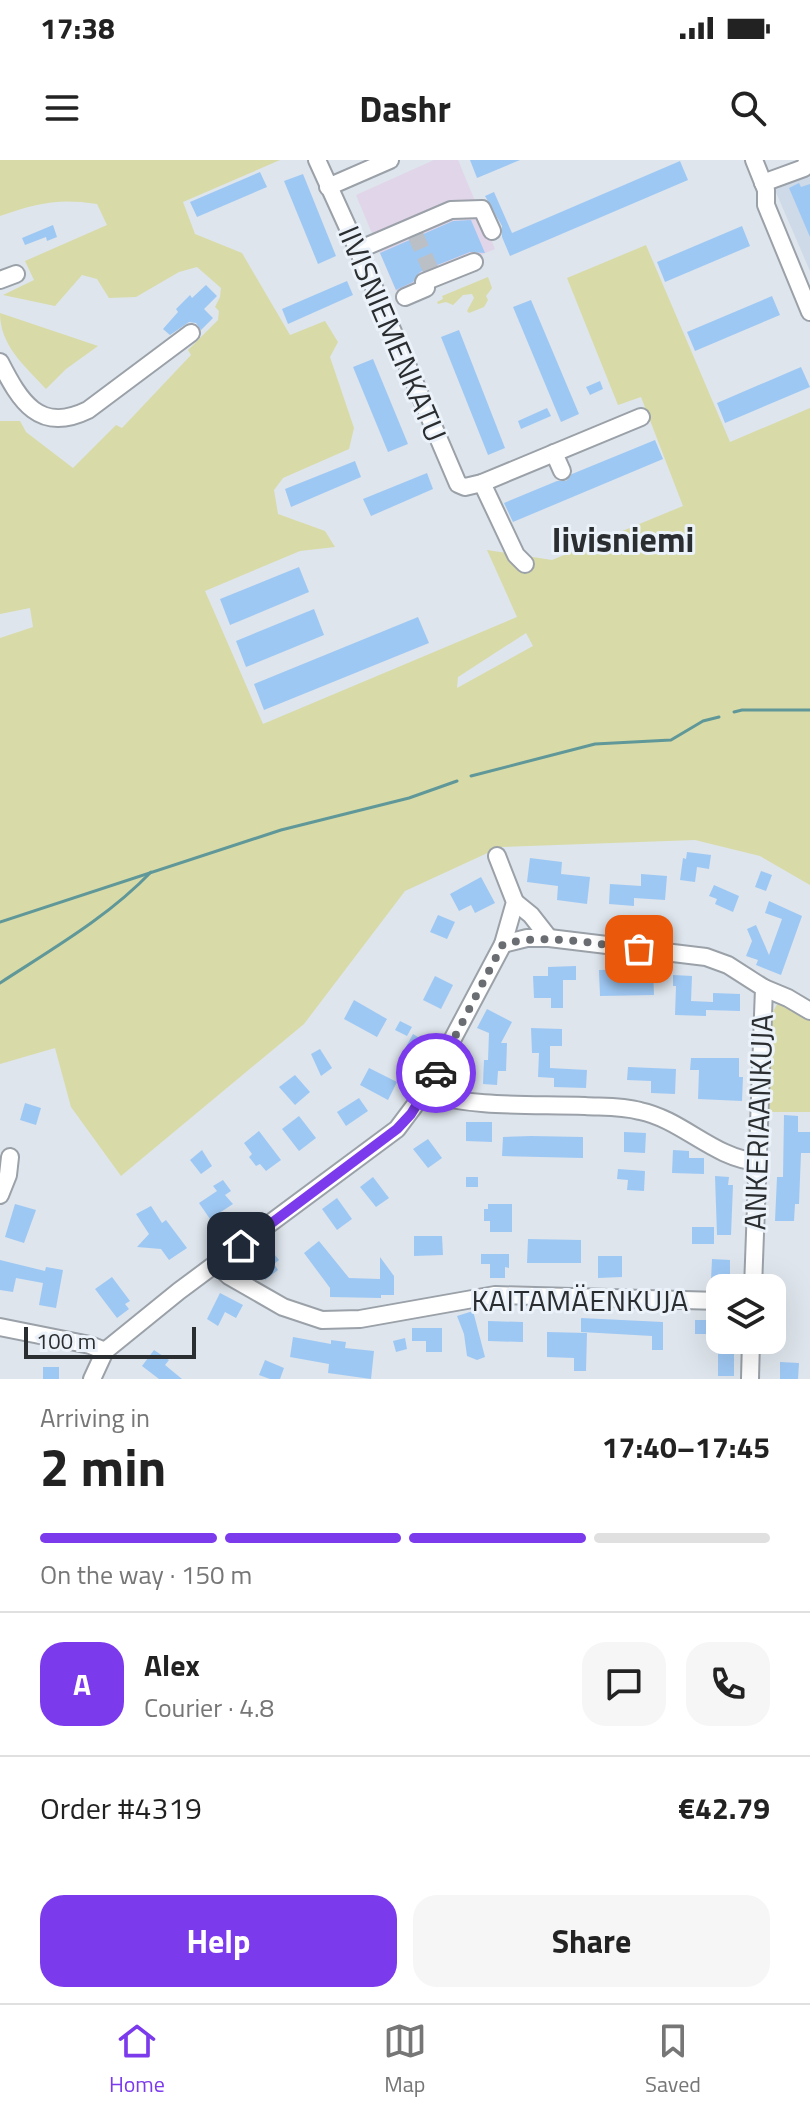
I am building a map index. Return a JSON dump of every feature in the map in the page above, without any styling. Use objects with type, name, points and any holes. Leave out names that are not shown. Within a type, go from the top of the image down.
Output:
[{"type":"street","name":"IIVISNIEMENKATU","points":[[317,160],[453,477],[465,487],[482,483]]},
{"type":"street","points":[[328,187],[390,160]]},
{"type":"street","points":[[754,160],[766,190],[766,205],[810,312]]},
{"type":"street","points":[[763,183],[804,168],[808,160]]},
{"type":"street","points":[[358,250],[413,231],[451,210],[482,209],[492,231]]},
{"type":"street","points":[[405,297],[426,288],[424,282],[433,277],[474,262]]},
{"type":"street","points":[[0,362],[19,399],[35,411],[54,418],[74,416],[88,410],[191,333]]},
{"type":"street","points":[[525,564],[516,555],[482,483],[641,417]]},
{"type":"street","points":[[554,453],[562,471]]},
{"type":"street","points":[[497,856],[515,902],[531,915],[549,938]]},
{"type":"street","points":[[92,1379],[105,1351],[397,1129],[424,1093],[503,944],[515,902]]},
{"type":"street","name":"ANKERIAANKUJA","points":[[503,944],[527,938],[549,938],[706,957],[728,965],[764,988],[754,1274]]},
{"type":"street","points":[[764,988],[810,1011]]},
{"type":"street","points":[[424,1093],[441,1098],[499,1104],[637,1110],[660,1117],[727,1155],[758,1162]]},
{"type":"street","points":[[0,1195],[8,1175],[10,1157]]},
{"type":"street","name":"KAITAMÄENKUJA","points":[[216,1264],[229,1276],[283,1307],[337,1322],[495,1295],[706,1301]]},
{"type":"street","points":[[0,1327],[90,1345],[105,1351]]},
{"type":"street","points":[[750,1379],[751,1354]]},
{"type":"shaded area","points":[[434,160],[458,160],[495,249],[396,291],[356,195]]},
{"type":"shaded area","points":[[810,174],[810,271],[775,190]]},
{"type":"green space","points":[[0,160],[280,160],[183,202],[195,234],[242,253],[290,335],[325,321],[338,342],[330,357],[354,428],[349,449],[283,478],[274,490],[278,514],[325,531],[335,547],[300,551],[205,591],[263,724],[517,617],[487,550],[552,560],[683,506],[641,397],[618,405],[567,278],[646,245],[730,442],[810,408],[810,885],[760,856],[695,840],[502,847],[494,850],[405,891],[304,1024],[121,1176],[71,1107],[55,1048],[0,1064],[0,638],[33,627],[30,608],[0,614],[0,421],[20,421],[26,432],[73,468],[116,425],[122,428],[191,355],[188,350],[218,320],[219,311],[215,307],[221,288],[197,267],[179,272],[136,297],[109,298],[97,279],[82,275],[55,306],[3,295],[34,280],[25,261],[107,225],[97,204],[83,202],[48,203],[0,216]],"holes":[[[526,633],[533,646],[457,688],[458,677]]]},
{"type":"green space","points":[[488,277],[492,288],[486,296],[488,300],[484,307],[469,313],[467,311],[474,298],[472,294],[463,295],[453,305],[446,302],[438,304],[442,296]]},
{"type":"green space","points":[[0,313],[98,346],[66,369],[46,389],[9,345]]},
{"type":"green space","points":[[778,1003],[803,1012],[810,1020],[810,1112],[765,1112],[767,1040]]},
{"type":"building","points":[[470,160],[520,160],[477,178]]},
{"type":"building","points":[[680,161],[688,180],[510,256],[502,237],[502,226],[485,196],[494,192],[512,233]]},
{"type":"building","points":[[260,172],[267,187],[197,217],[190,202]]},
{"type":"building","points":[[303,174],[336,256],[318,264],[284,181]]},
{"type":"building","points":[[799,183],[801,187],[810,184],[810,237],[789,188]]},
{"type":"building","points":[[471,220],[485,253],[470,252],[420,272],[413,282],[396,290],[380,253],[453,221]]},
{"type":"building","points":[[53,225],[57,237],[47,241],[46,237],[25,245],[22,238]]},
{"type":"building","points":[[742,226],[750,246],[665,282],[657,262]]},
{"type":"building","points":[[347,281],[353,295],[288,324],[282,309]]},
{"type":"building","points":[[206,285],[217,296],[204,309],[213,318],[201,330],[196,323],[189,322],[170,335],[163,329],[178,312],[176,309]]},
{"type":"building","points":[[772,296],[780,315],[695,351],[687,332]]},
{"type":"building","points":[[531,300],[579,414],[561,422],[513,307]]},
{"type":"building","points":[[459,330],[505,448],[488,455],[441,337]]},
{"type":"building","points":[[373,359],[408,444],[388,452],[353,367]]},
{"type":"building","points":[[801,367],[810,387],[725,423],[717,403]]},
{"type":"building","points":[[600,381],[603,389],[590,395],[586,387]]},
{"type":"building","points":[[547,408],[551,416],[521,429],[518,421]]},
{"type":"building","points":[[655,440],[663,459],[513,522],[504,503],[557,481],[566,481],[572,474]]},
{"type":"building","points":[[355,461],[361,477],[291,507],[285,489]]},
{"type":"building","points":[[427,473],[433,489],[371,516],[363,499]]},
{"type":"building","points":[[299,567],[309,592],[230,625],[220,599]]},
{"type":"building","points":[[314,609],[324,635],[246,667],[236,641]]},
{"type":"building","points":[[418,617],[429,643],[264,710],[254,684]]},
{"type":"building","points":[[687,852],[711,855],[709,869],[697,867],[695,882],[680,880],[683,858],[686,859]]},
{"type":"building","points":[[530,858],[562,862],[561,874],[590,877],[587,904],[557,900],[558,886],[527,882]]},
{"type":"building","points":[[761,871],[772,875],[766,891],[755,887]]},
{"type":"building","points":[[641,874],[667,876],[665,900],[634,898],[634,906],[609,904],[610,884],[641,886]]},
{"type":"building","points":[[481,877],[495,903],[475,913],[471,905],[459,911],[450,894]]},
{"type":"building","points":[[714,885],[739,896],[733,912],[715,904],[717,899],[709,896]]},
{"type":"building","points":[[769,901],[802,916],[781,975],[756,965],[758,960],[746,956],[752,941],[747,929],[756,925],[769,955],[782,919],[765,913]]},
{"type":"building","points":[[438,915],[455,922],[447,939],[430,932]]},
{"type":"building","points":[[576,966],[576,980],[563,980],[563,1008],[551,1008],[551,998],[534,998],[533,976],[548,976],[548,967]]},
{"type":"building","points":[[653,969],[654,995],[600,996],[599,970]]},
{"type":"building","points":[[673,975],[692,976],[691,1001],[713,1002],[713,993],[740,994],[740,1011],[706,1010],[706,1016],[675,1015],[676,986],[673,986]]},
{"type":"building","points":[[435,976],[453,985],[441,1009],[423,1000]]},
{"type":"building","points":[[354,1000],[387,1019],[377,1037],[344,1019]]},
{"type":"building","points":[[487,1009],[512,1022],[501,1043],[507,1043],[506,1071],[498,1071],[497,1085],[483,1084],[489,1033],[477,1028]]},
{"type":"building","points":[[400,1021],[412,1027],[407,1036],[395,1030]]},
{"type":"building","points":[[531,1028],[562,1029],[562,1046],[550,1046],[550,1068],[587,1070],[586,1088],[554,1087],[554,1078],[538,1077],[539,1053],[532,1053]]},
{"type":"building","points":[[413,1034],[428,1043],[416,1064],[401,1056]]},
{"type":"building","points":[[320,1049],[332,1068],[321,1076],[311,1054]]},
{"type":"building","points":[[691,1058],[739,1058],[739,1077],[743,1077],[742,1101],[698,1099],[699,1070],[690,1070]]},
{"type":"building","points":[[628,1067],[676,1069],[675,1094],[651,1093],[651,1081],[627,1080]]},
{"type":"building","points":[[369,1068],[397,1082],[388,1100],[360,1085]]},
{"type":"building","points":[[295,1075],[310,1092],[295,1105],[279,1087]]},
{"type":"building","points":[[359,1098],[368,1111],[346,1126],[337,1112]]},
{"type":"building","points":[[25,1103],[41,1108],[36,1125],[20,1120]]},
{"type":"building","points":[[784,1115],[798,1116],[798,1132],[810,1132],[810,1153],[801,1153],[799,1204],[795,1204],[794,1221],[775,1221],[777,1177],[783,1177]]},
{"type":"building","points":[[299,1116],[316,1138],[299,1151],[282,1129]]},
{"type":"building","points":[[466,1122],[492,1122],[492,1142],[466,1141]]},
{"type":"building","points":[[259,1131],[281,1160],[266,1171],[260,1164],[256,1166],[244,1143]]},
{"type":"building","points":[[624,1132],[646,1133],[645,1153],[624,1152]]},
{"type":"building","points":[[503,1137],[583,1137],[583,1158],[502,1156]]},
{"type":"building","points":[[428,1139],[442,1158],[428,1168],[413,1149]]},
{"type":"building","points":[[202,1150],[212,1166],[201,1174],[190,1160]]},
{"type":"building","points":[[673,1150],[689,1151],[689,1158],[704,1158],[704,1174],[672,1173]]},
{"type":"building","points":[[618,1169],[645,1171],[644,1191],[627,1190],[628,1180],[617,1179]]},
{"type":"building","points":[[715,1176],[729,1177],[728,1185],[733,1185],[731,1235],[717,1235]]},
{"type":"building","points":[[373,1177],[389,1198],[376,1207],[360,1187]]},
{"type":"building","points":[[466,1177],[478,1177],[478,1187],[466,1187]]},
{"type":"building","points":[[223,1180],[231,1191],[225,1195],[233,1204],[210,1219],[199,1203],[217,1191],[213,1186]]},
{"type":"building","points":[[337,1198],[352,1219],[337,1230],[322,1209]]},
{"type":"building","points":[[15,1204],[36,1210],[24,1243],[5,1237]]},
{"type":"building","points":[[488,1204],[512,1204],[512,1232],[490,1232],[490,1221],[484,1221],[484,1209],[488,1209]]},
{"type":"building","points":[[151,1206],[162,1223],[166,1220],[187,1248],[169,1260],[161,1249],[137,1247],[149,1234],[136,1214]]},
{"type":"building","points":[[692,1227],[714,1227],[714,1244],[692,1244]]},
{"type":"building","points":[[414,1236],[442,1236],[443,1255],[414,1256]]},
{"type":"building","points":[[528,1239],[581,1240],[581,1263],[527,1263]]},
{"type":"building","points":[[319,1241],[349,1278],[380,1279],[380,1257],[394,1276],[394,1295],[381,1295],[381,1298],[330,1297],[330,1288],[304,1253]]},
{"type":"building","points":[[269,1248],[279,1260],[274,1264],[278,1270],[265,1280],[260,1273],[256,1277],[247,1265]]},
{"type":"building","points":[[481,1254],[509,1254],[505,1278],[490,1278],[490,1264],[481,1264]]},
{"type":"building","points":[[598,1256],[622,1256],[622,1277],[598,1278]]},
{"type":"building","points":[[712,1259],[730,1260],[730,1274],[711,1274]]},
{"type":"building","points":[[0,1260],[45,1271],[46,1267],[63,1270],[56,1308],[39,1305],[43,1283],[16,1278],[13,1292],[0,1290]]},
{"type":"building","points":[[112,1277],[130,1301],[125,1304],[129,1309],[117,1318],[95,1289]]},
{"type":"building","points":[[220,1293],[243,1305],[236,1318],[225,1312],[218,1326],[207,1319]]},
{"type":"building","points":[[473,1311],[485,1357],[477,1360],[467,1356],[464,1334],[457,1316]]},
{"type":"building","points":[[581,1318],[663,1322],[663,1350],[652,1350],[652,1336],[581,1332]]},
{"type":"building","points":[[695,1320],[706,1320],[706,1334],[695,1334]]},
{"type":"building","points":[[488,1321],[523,1322],[523,1342],[488,1341]]},
{"type":"building","points":[[412,1328],[442,1328],[442,1352],[426,1352],[426,1341],[412,1341]]},
{"type":"building","points":[[547,1332],[587,1333],[586,1371],[574,1371],[574,1358],[547,1357]]},
{"type":"building","points":[[293,1337],[331,1344],[331,1340],[346,1342],[345,1348],[374,1351],[371,1379],[328,1373],[329,1364],[290,1357]]},
{"type":"building","points":[[405,1338],[407,1349],[396,1352],[393,1341]]},
{"type":"building","points":[[154,1350],[169,1360],[165,1365],[182,1379],[159,1379],[142,1366]]},
{"type":"building","points":[[718,1354],[734,1354],[734,1376],[718,1376]]},
{"type":"building","points":[[265,1360],[284,1368],[280,1379],[259,1375]]},
{"type":"building","points":[[780,1362],[799,1363],[798,1379],[780,1379]]},
{"type":"building","points":[[43,1367],[59,1367],[59,1379],[43,1379]]},
{"type":"waterway","points":[[734,712],[810,710]]},
{"type":"waterway","points":[[471,776],[595,744],[671,740],[703,721],[719,717]]},
{"type":"waterway","points":[[0,922],[281,830],[409,798],[457,781]]},
{"type":"waterway","points":[[0,983],[98,918],[151,872]]},
{"type":"tunnel","points":[[415,234],[433,275]]},
{"type":"way so far","points":[[436,1073],[503,944],[527,938],[549,938],[639,949]]},
{"type":"district","name":"Iivisniemi","points":[[623,540]]},
{"type":"route","points":[[241,1246],[397,1129],[411,1114],[436,1073]]}]
